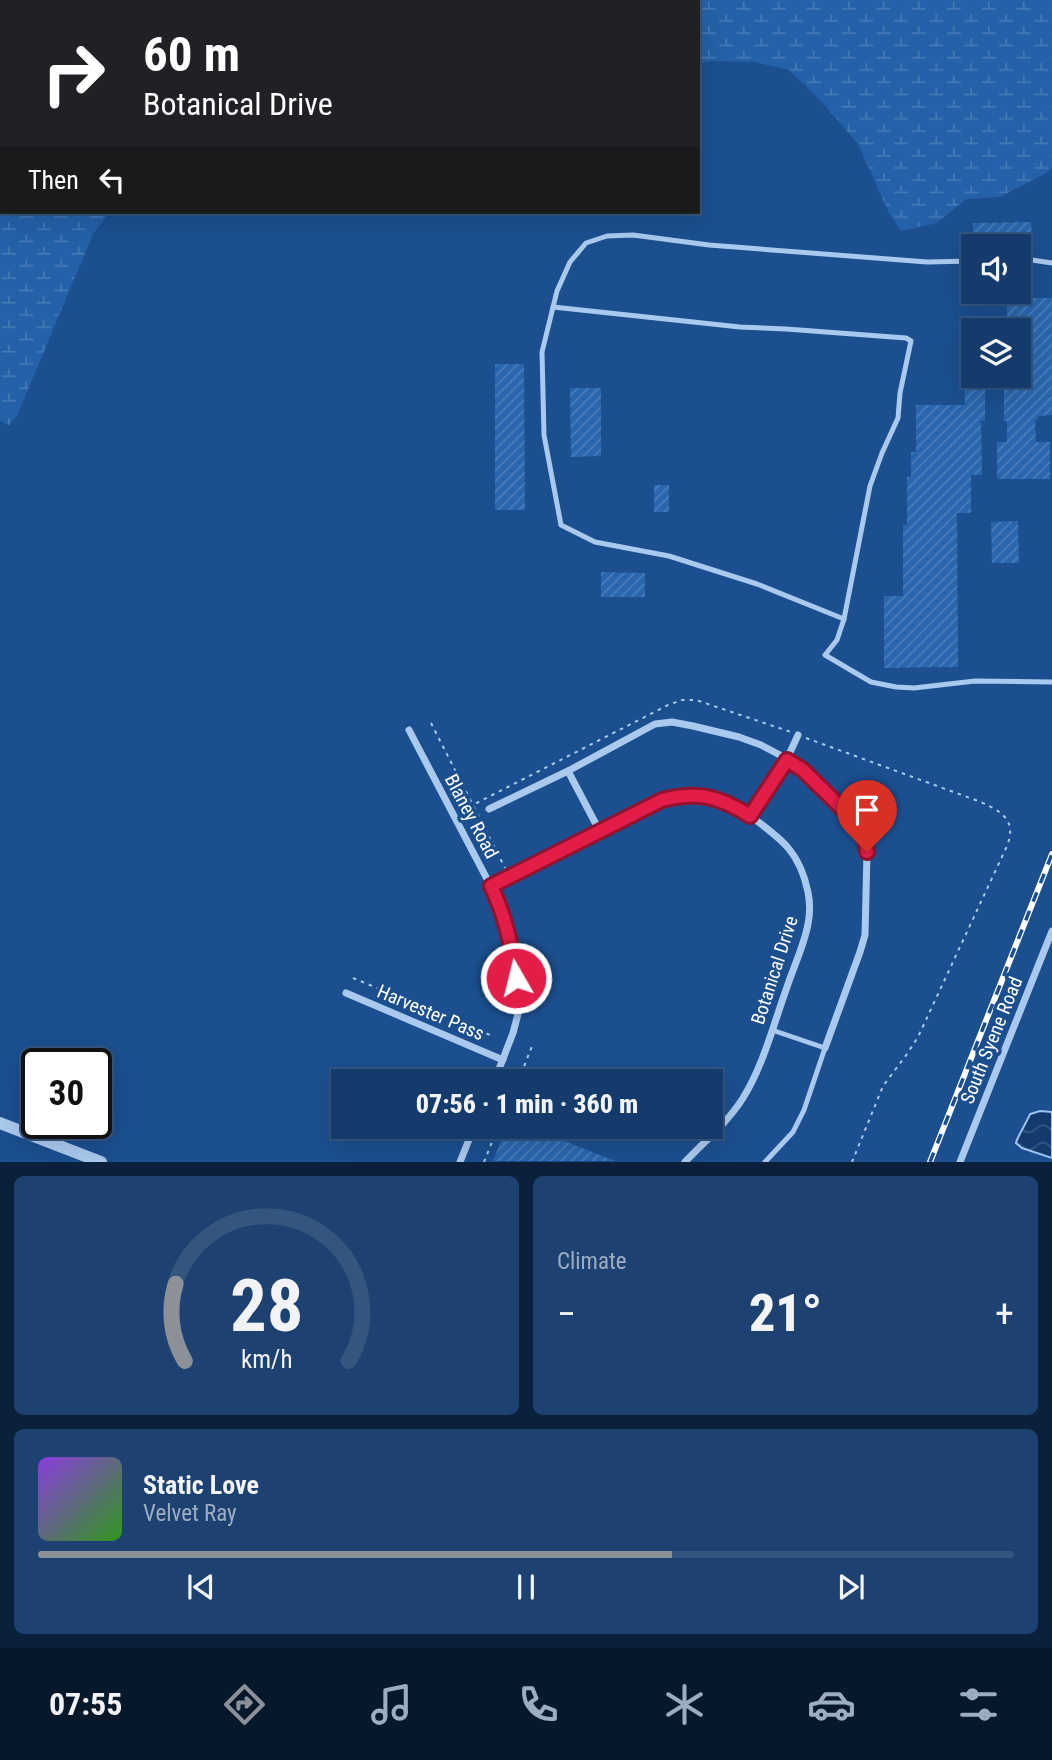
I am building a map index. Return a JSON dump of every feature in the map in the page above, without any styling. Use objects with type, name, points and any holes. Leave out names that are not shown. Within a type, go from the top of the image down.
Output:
[{"type":"street","points":[[489,809],[568,771],[655,724],[672,722],[739,737],[761,745],[803,770],[859,825],[867,852],[865,935],[825,1048]]},
{"type":"street","name":"Blaney Road","points":[[409,730],[491,886],[512,946],[518,1014],[499,1069]]},
{"type":"street","points":[[750,816],[787,760],[798,735]]},
{"type":"street","points":[[568,771],[599,831]]},
{"type":"street","name":"Botanical Drive","points":[[491,886],[643,808],[678,795],[695,794],[730,804],[789,846],[798,862],[809,895],[805,935],[760,1063],[744,1097],[732,1114],[685,1161]]},
{"type":"street","name":"South Syene Road","points":[[962,1161],[1052,931]]},
{"type":"street","name":"Harvester Pass","points":[[346,993],[503,1060]]},
{"type":"street","points":[[0,1123],[101,1161]]},
{"type":"street","points":[[460,1161],[469,1139]]},
{"type":"lane","points":[[844,619],[757,584],[669,556],[595,542],[561,525],[544,435],[542,352],[557,290],[570,262],[586,243],[607,236],[633,235],[709,245],[927,261],[961,261]]},
{"type":"lane","points":[[1031,260],[1052,263]]},
{"type":"lane","points":[[553,307],[740,327],[906,338],[911,341],[900,393],[898,418],[870,486],[844,619],[837,640],[825,655],[871,682],[914,688],[975,681],[1052,682]]},
{"type":"lane","points":[[765,1161],[793,1132],[804,1110],[825,1048],[772,1030]]},
{"type":"path","points":[[431,723],[506,868]]},
{"type":"path","points":[[808,739],[981,802],[1004,816],[1011,835],[918,1037],[883,1086],[852,1161]]},
{"type":"path","points":[[454,814],[473,804]]},
{"type":"path","points":[[353,978],[490,1035]]},
{"type":"path","points":[[523,1069],[532,1046]]},
{"type":"path","points":[[484,1161],[493,1139]]},
{"type":"green space","points":[[700,0],[1052,0],[1052,168],[1000,197],[966,199],[937,223],[901,231],[889,213],[858,144],[821,101],[789,70],[754,62],[700,63]]},
{"type":"green space","points":[[0,214],[108,214],[93,234],[17,416],[9,425],[0,421]]},
{"type":"water","points":[[1052,1112],[1052,1158],[1022,1148],[1016,1143],[1030,1114]]},
{"type":"building","points":[[1031,222],[1032,242],[1031,234],[973,234],[973,223]]},
{"type":"building","points":[[1031,298],[1052,298],[1052,415],[1038,416],[1038,420],[1035,420],[1036,442],[1050,442],[1050,479],[997,479],[997,442],[1007,442],[1004,388],[1031,388],[1031,318],[1007,318],[1007,304],[1031,304]]},
{"type":"building","points":[[495,364],[524,364],[525,510],[495,510]]},
{"type":"building","points":[[570,388],[601,388],[601,456],[571,457]]},
{"type":"building","points":[[964,388],[985,388],[985,421],[981,421],[982,475],[971,475],[971,513],[957,513],[958,667],[884,668],[884,596],[903,596],[903,525],[907,525],[907,477],[911,477],[911,452],[916,452],[916,405],[965,405]]},
{"type":"building","points":[[654,485],[669,485],[669,512],[654,512]]},
{"type":"building","points":[[1018,521],[1019,563],[992,563],[991,522]]},
{"type":"building","points":[[601,572],[645,573],[645,597],[601,597]]},
{"type":"building","points":[[502,1139],[559,1139],[615,1161],[493,1161]]},
{"type":"railway","points":[[930,1162],[1052,854]]},
{"type":"route","points":[[516,978],[505,920],[491,886],[662,800],[678,795],[712,797],[750,816],[787,760],[803,770],[859,825],[867,852]]}]
